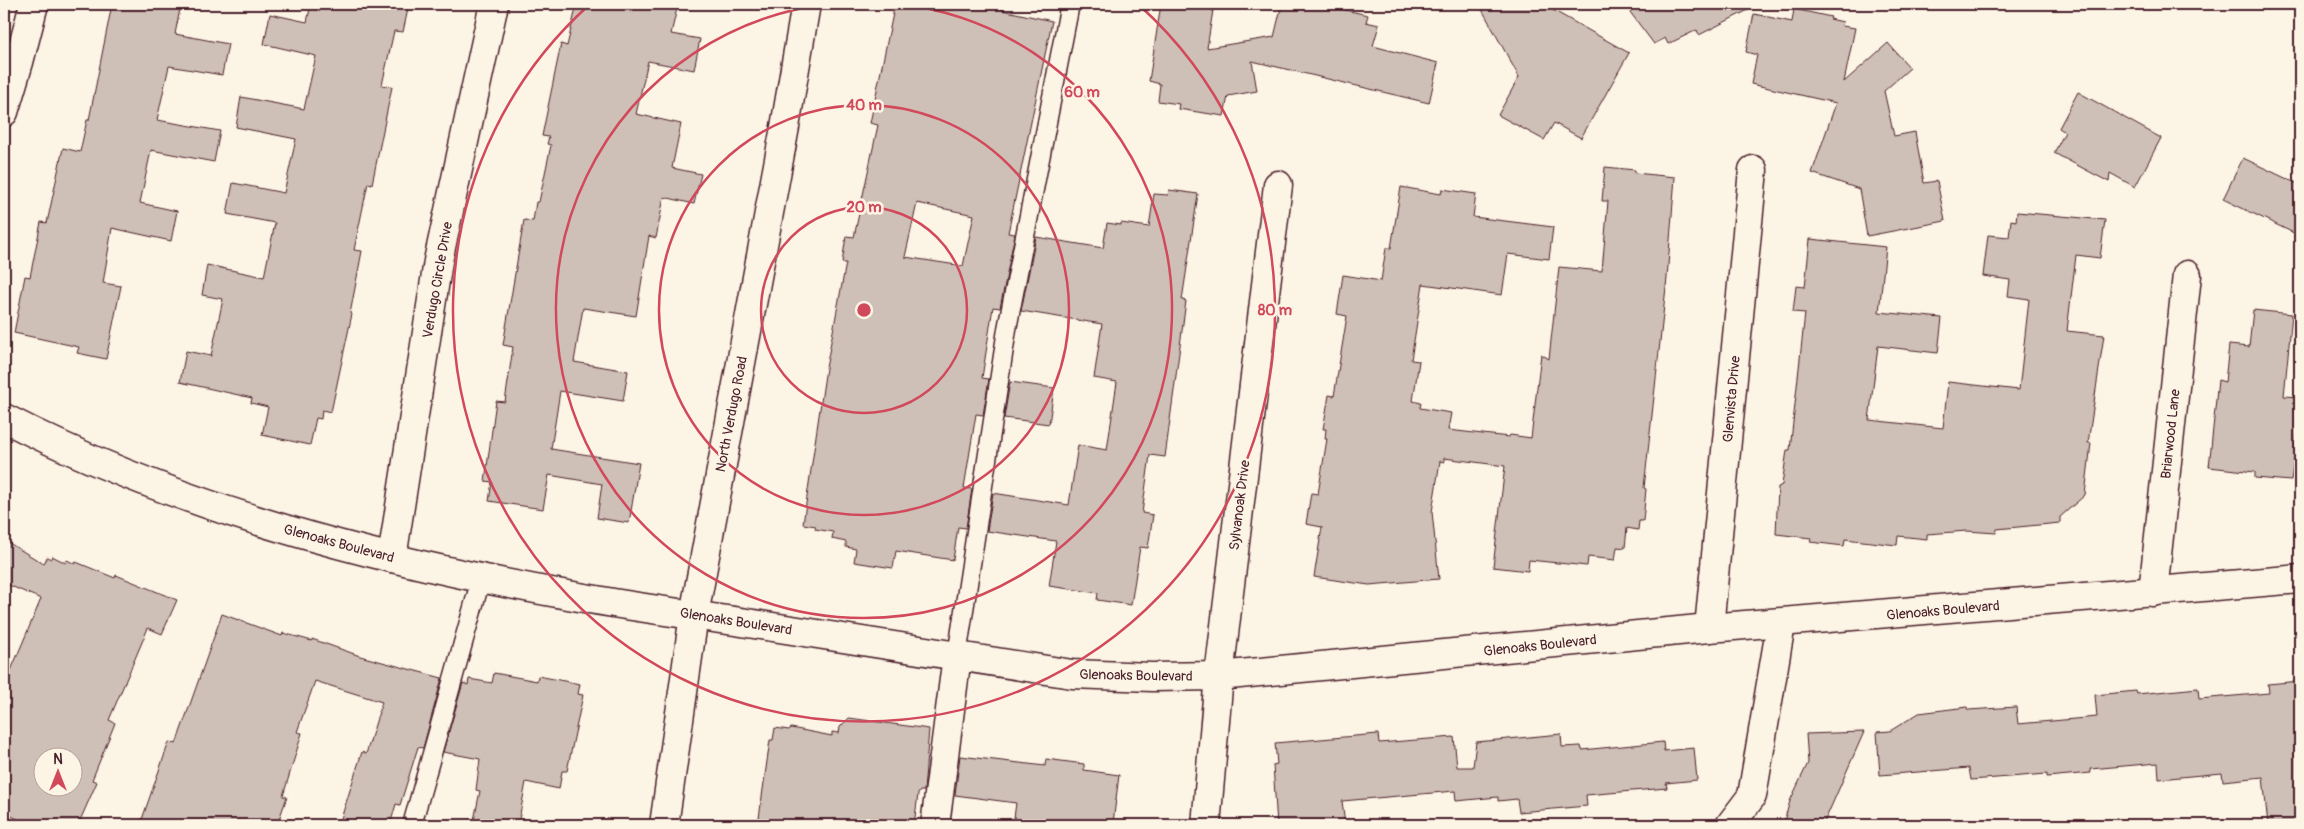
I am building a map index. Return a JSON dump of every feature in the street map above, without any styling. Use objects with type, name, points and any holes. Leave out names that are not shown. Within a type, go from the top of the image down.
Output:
[{"type":"street","points":[[4,112],[34,4]]},
{"type":"street","name":"Verdugo Circle Drive","points":[[392,558],[438,262],[494,4]]},
{"type":"street","name":"North Verdugo Road","points":[[664,825],[694,615],[785,127],[806,4]]},
{"type":"street","name":"Glenvista Drive","points":[[1709,628],[1753,170]]},
{"type":"street","name":"Sylvanoak Drive","points":[[1206,825],[1219,676],[1278,184]]},
{"type":"street","name":"Briarwood Lane","points":[[2153,592],[2187,275]]},
{"type":"street","name":"Glenoaks Boulevard","points":[[4,418],[150,484],[266,523],[392,558],[482,579],[596,600],[1072,674],[1152,677],[1219,676],[1709,628],[1781,624],[2300,579]]},
{"type":"street","points":[[1730,825],[1752,796],[1781,624]]},
{"type":"street","points":[[936,825],[957,656]]},
{"type":"lane","points":[[957,656],[1008,329],[1070,4]]},
{"type":"lane","points":[[412,825],[482,579]]},
{"type":"building","points":[[112,4],[181,4],[175,34],[228,44],[222,75],[169,66],[157,120],[220,131],[214,162],[151,150],[140,203],[177,211],[171,241],[112,228],[103,283],[121,286],[106,359],[77,353],[79,347],[14,333],[25,276],[30,277],[41,222],[47,223],[63,148],[80,152],[87,120],[89,120]]},
{"type":"building","points":[[311,4],[409,4],[403,32],[394,31],[382,85],[392,87],[372,184],[368,183],[354,250],[362,251],[350,314],[352,314],[331,412],[322,410],[321,419],[316,418],[310,445],[262,435],[268,407],[251,403],[252,398],[180,382],[186,351],[211,356],[223,299],[202,295],[207,265],[264,277],[275,223],[227,214],[233,183],[284,193],[296,139],[236,127],[241,97],[304,109],[316,56],[264,44],[270,14],[307,22]]},
{"type":"building","points":[[577,4],[678,4],[671,34],[700,39],[694,70],[648,61],[636,114],[681,124],[672,168],[701,174],[694,204],[664,197],[656,238],[649,236],[636,316],[583,308],[574,362],[628,371],[623,401],[560,391],[551,449],[639,463],[629,523],[597,518],[602,484],[549,475],[543,509],[489,501],[492,482],[485,481],[496,401],[505,402],[513,347],[503,345],[524,220],[533,221],[536,202],[539,202],[551,145],[547,144],[549,137],[542,136],[561,44],[567,46]]},
{"type":"building","points":[[895,4],[1003,4],[1002,10],[1052,21],[1008,233],[1015,234],[1000,308],[993,307],[982,378],[989,379],[983,415],[976,414],[964,488],[972,489],[966,528],[958,527],[953,560],[896,551],[893,568],[854,562],[856,549],[846,547],[846,542],[832,539],[833,532],[815,529],[816,526],[803,524],[826,368],[846,263],[842,263],[846,236],[854,237],[878,125],[870,123]],"holes":[[[917,203],[974,215],[963,266],[905,257]]]},
{"type":"building","points":[[1161,4],[1214,4],[1207,48],[1274,37],[1282,4],[1317,4],[1368,15],[1366,22],[1379,25],[1373,46],[1438,63],[1429,103],[1252,61],[1257,91],[1228,96],[1224,116],[1178,109],[1179,104],[1158,101],[1160,84],[1149,81]]},
{"type":"building","points":[[1479,4],[1542,4],[1629,53],[1581,138],[1554,123],[1544,140],[1498,115],[1519,77]]},
{"type":"building","points":[[1624,4],[1760,4],[1699,35],[1697,30],[1668,44],[1665,38],[1654,44]]},
{"type":"building","points":[[1794,9],[1831,17],[1830,19],[1843,22],[1842,26],[1855,28],[1844,82],[1888,43],[1910,68],[1884,91],[1894,136],[1915,132],[1924,183],[1937,181],[1945,221],[1867,236],[1859,189],[1812,173],[1836,103],[1751,84],[1757,55],[1746,52],[1754,14],[1792,22]]},
{"type":"building","points":[[2078,92],[2161,138],[2135,187],[2110,173],[2109,182],[2054,153],[2065,132],[2059,128]]},
{"type":"building","points":[[2243,158],[2300,185],[2300,236],[2223,199]]},
{"type":"building","points":[[1605,167],[1635,170],[1635,173],[1675,177],[1667,278],[1644,488],[1646,489],[1643,521],[1639,521],[1638,530],[1627,528],[1625,548],[1617,547],[1615,560],[1588,557],[1587,566],[1529,560],[1528,571],[1493,567],[1505,466],[1444,458],[1444,462],[1440,461],[1432,512],[1439,579],[1369,585],[1314,577],[1322,527],[1306,524],[1311,493],[1318,494],[1327,439],[1325,439],[1326,429],[1323,429],[1329,395],[1334,396],[1347,316],[1337,314],[1343,275],[1381,281],[1386,248],[1391,248],[1401,187],[1441,194],[1442,189],[1476,194],[1473,217],[1553,227],[1549,259],[1508,254],[1502,295],[1423,284],[1411,360],[1419,361],[1413,401],[1421,403],[1420,408],[1451,413],[1448,430],[1531,438],[1541,354],[1549,359],[1559,267],[1602,271],[1608,201],[1602,201]]},
{"type":"building","points":[[1169,190],[1198,194],[1182,300],[1186,301],[1165,457],[1150,455],[1142,513],[1153,515],[1148,548],[1140,547],[1131,605],[1097,600],[1098,593],[1049,586],[1056,541],[987,531],[993,493],[1069,505],[1078,445],[1107,450],[1117,382],[1094,378],[1102,324],[1021,311],[1036,237],[1103,248],[1107,223],[1149,227],[1154,194],[1168,195]]},
{"type":"building","points":[[2017,212],[2105,220],[2100,258],[2076,255],[2067,331],[2104,335],[2088,443],[2091,443],[2085,495],[2060,517],[2060,523],[1997,529],[1996,533],[1967,531],[1927,534],[1927,539],[1898,536],[1897,545],[1845,539],[1844,546],[1810,542],[1811,538],[1776,534],[1778,487],[1782,485],[1787,450],[1790,450],[1805,313],[1793,312],[1796,286],[1805,287],[1810,239],[1886,247],[1879,312],[1942,318],[1938,353],[1878,346],[1869,420],[1943,428],[1948,382],[2019,390],[2029,299],[2008,296],[2010,280],[1983,276],[1988,235],[2009,237],[2011,220],[2016,221]]},
{"type":"building","points":[[2253,310],[2292,314],[2284,396],[2300,397],[2300,414],[2291,481],[2255,478],[2255,472],[2209,467],[2218,380],[2225,382],[2229,345],[2249,347]]},
{"type":"building","points":[[1010,382],[1054,388],[1049,424],[1004,418]]},
{"type":"building","points":[[4,540],[44,564],[47,557],[51,559],[52,556],[66,563],[67,560],[75,564],[76,562],[115,578],[116,575],[177,600],[162,634],[148,628],[109,720],[115,723],[92,780],[97,782],[78,825],[32,825],[4,813],[4,687],[41,599],[4,583]]},
{"type":"building","points":[[222,614],[282,636],[283,633],[312,641],[312,639],[360,656],[442,678],[423,748],[418,747],[400,805],[396,804],[390,825],[339,825],[362,752],[366,754],[382,702],[315,681],[297,732],[302,733],[283,796],[287,797],[277,825],[140,825],[169,742],[176,744]]},
{"type":"building","points":[[494,673],[537,681],[538,676],[580,684],[578,694],[583,695],[567,771],[562,771],[559,789],[526,782],[518,825],[473,825],[480,791],[476,790],[480,759],[443,752],[463,683],[468,685],[469,679],[492,683]]},
{"type":"building","points":[[2300,681],[2300,825],[2268,825],[2263,777],[2223,781],[2222,773],[2159,779],[2158,763],[2090,769],[2091,773],[2047,777],[2047,774],[1971,780],[1969,768],[1880,775],[1877,732],[1890,731],[1919,713],[1967,707],[1968,710],[2016,707],[2018,724],[2097,717],[2095,695],[2136,691],[2137,694],[2198,688],[2199,699],[2269,693],[2268,684]]},
{"type":"building","points":[[849,718],[929,729],[924,791],[920,791],[918,794],[914,825],[758,825],[770,740],[773,740],[775,728],[789,730],[791,728],[832,736],[832,732],[839,733],[840,727]]},
{"type":"building","points":[[1864,732],[1823,825],[1783,825],[1790,801],[1808,763],[1806,734]]},
{"type":"building","points":[[1378,734],[1379,743],[1454,737],[1457,767],[1473,767],[1476,742],[1561,734],[1562,747],[1581,746],[1582,750],[1663,742],[1664,751],[1694,748],[1697,780],[1666,783],[1667,788],[1586,795],[1587,806],[1519,812],[1517,799],[1498,801],[1498,797],[1456,801],[1455,791],[1342,801],[1345,825],[1277,825],[1273,765],[1277,764],[1275,743]]},
{"type":"building","points":[[960,756],[1045,766],[1046,759],[1084,764],[1084,770],[1119,775],[1113,823],[1088,820],[1087,825],[1013,825],[1016,803],[955,795]]}]
